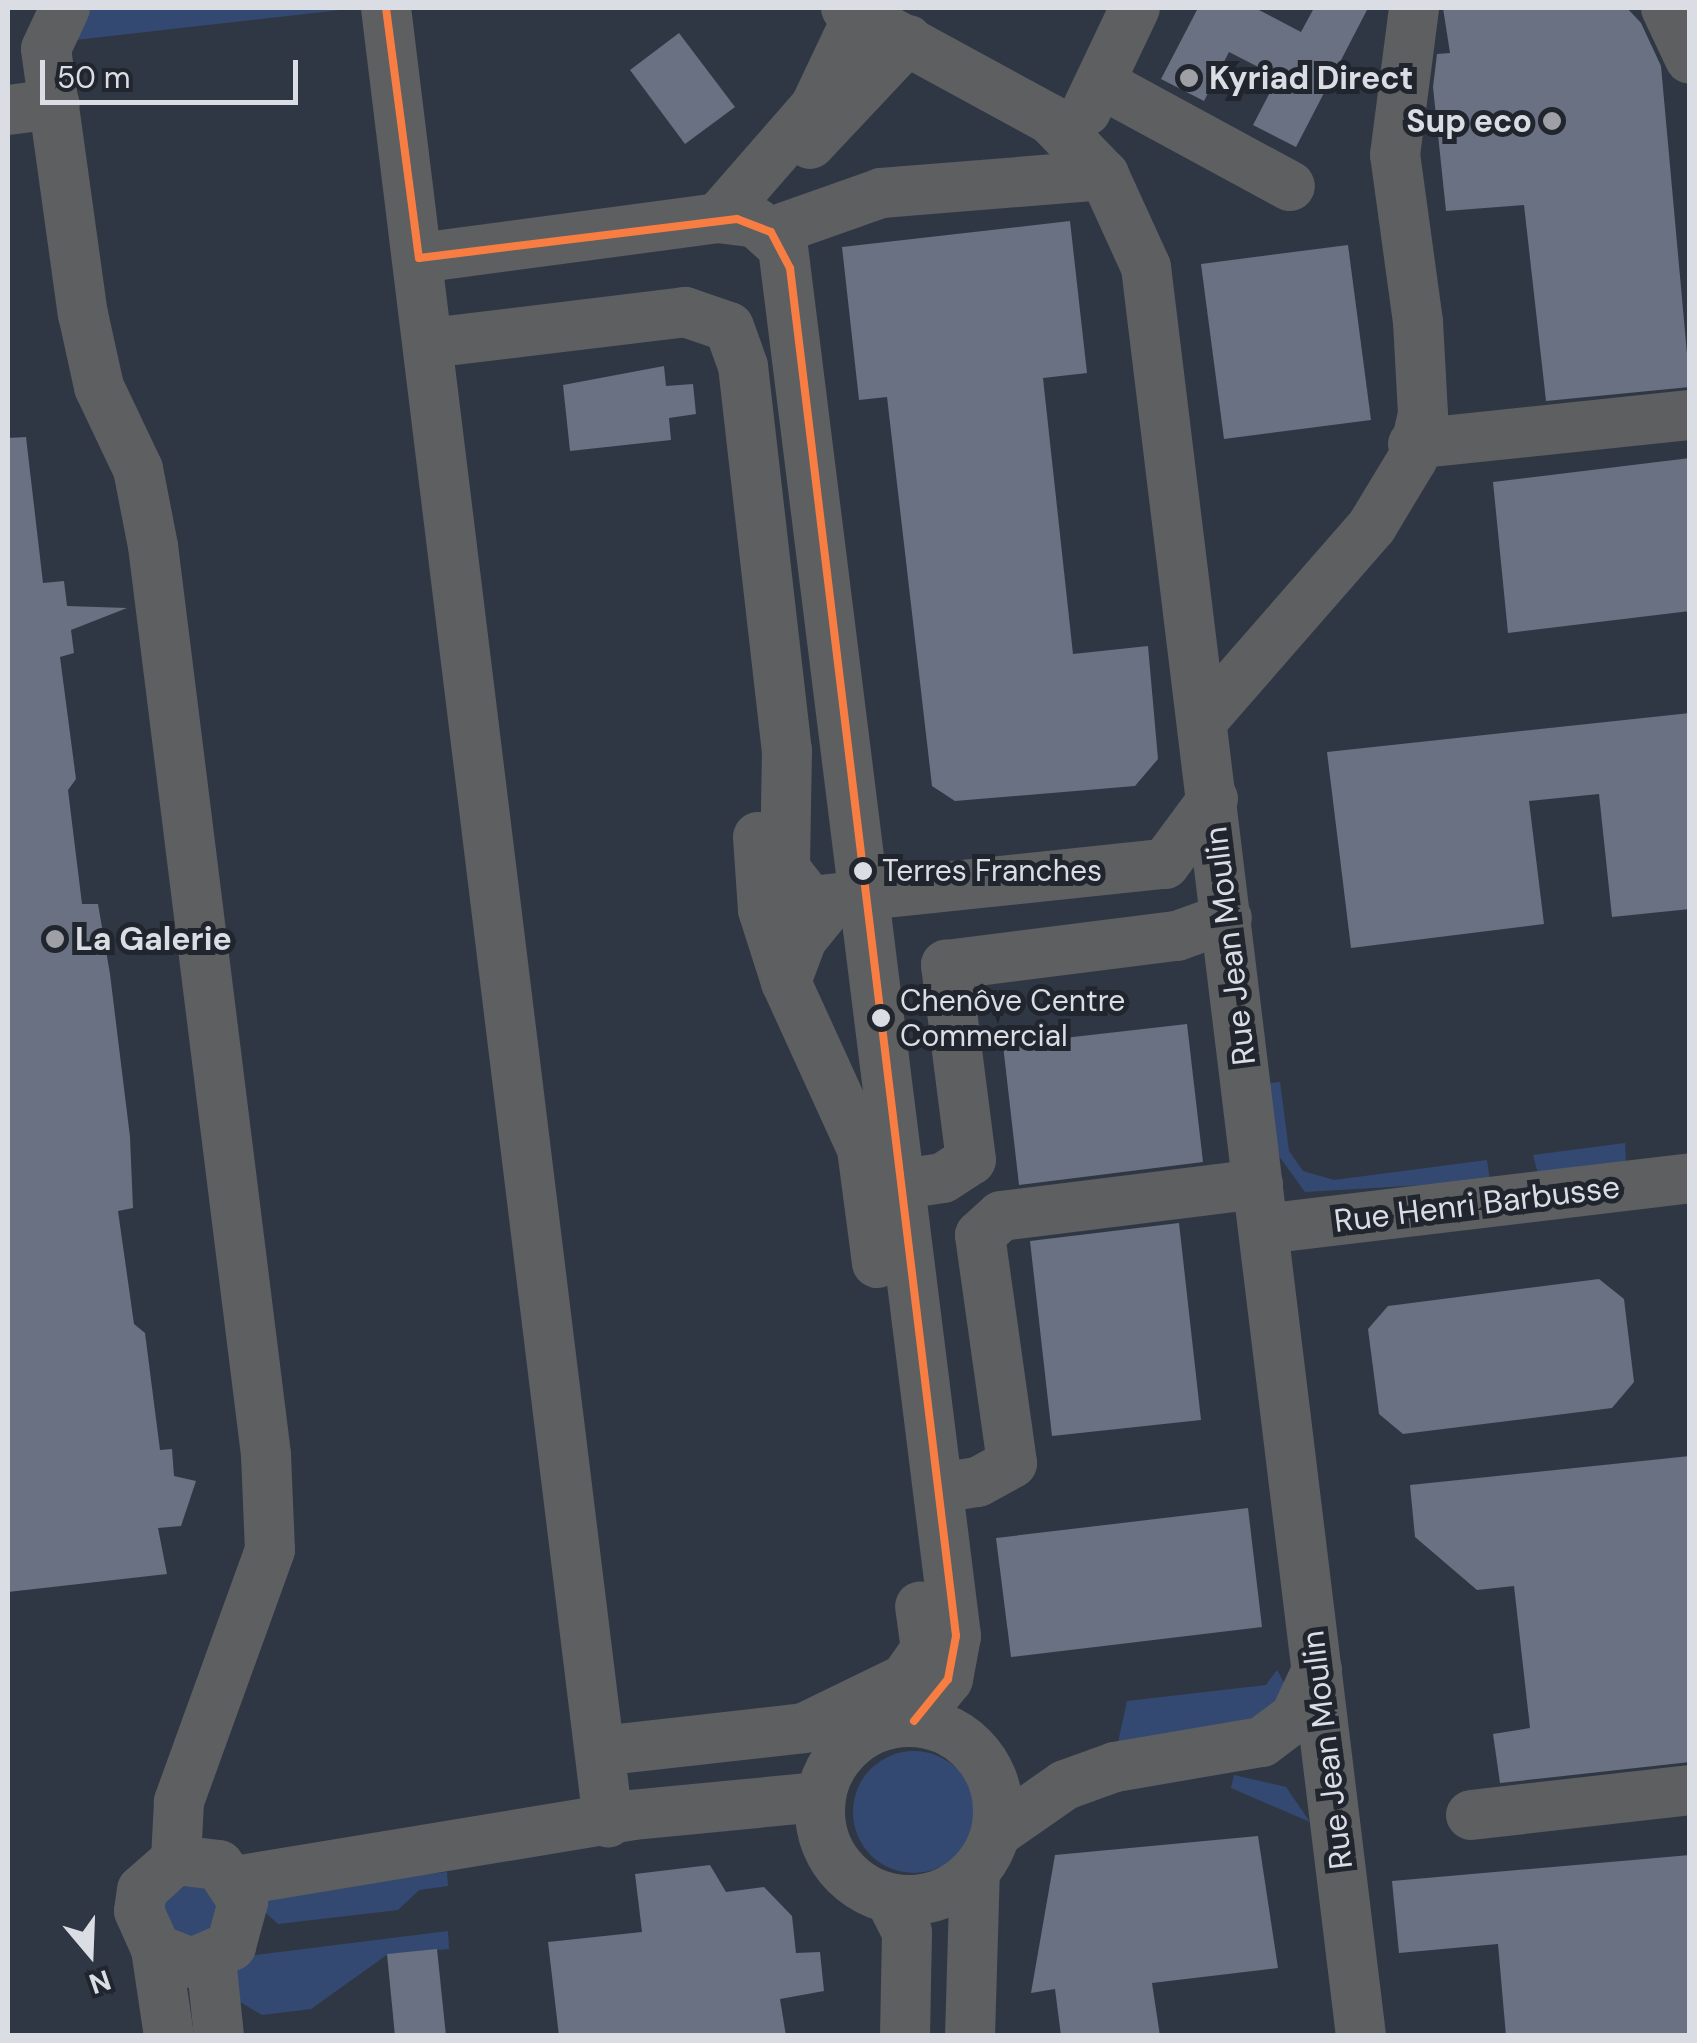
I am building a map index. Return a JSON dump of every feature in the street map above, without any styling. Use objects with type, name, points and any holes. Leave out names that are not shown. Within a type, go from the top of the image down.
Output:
[{"type":"street","points":[[1088,156],[1100,83],[1135,8]]},
{"type":"street","points":[[1202,721],[1372,526],[1413,444],[1423,414],[1418,322],[1395,155],[1414,8]]},
{"type":"street","points":[[1666,8],[1690,59]]},
{"type":"street","points":[[385,10],[420,258],[608,1822]]},
{"type":"street","points":[[748,224],[815,107],[852,11],[908,40],[1088,156]]},
{"type":"street","points":[[51,21],[31,107],[91,350],[138,469],[153,546],[266,1455],[270,1550],[178,1802],[176,1860]]},
{"type":"street","points":[[748,224],[795,162],[908,40]]},
{"type":"street","points":[[1100,83],[1290,186]]},
{"type":"street","points":[[420,258],[748,224],[881,193],[1088,156]]},
{"type":"street","name":"Rue Jean Moulin","points":[[1088,156],[1134,228],[1152,299],[1361,2036]]},
{"type":"street","points":[[748,224],[790,268],[800,335],[850,898],[902,1184],[939,1488],[955,1660],[914,1721]]},
{"type":"street","points":[[430,342],[685,312],[729,326],[743,366],[779,711],[785,869],[794,892],[850,898],[1165,864],[1227,918],[1176,936],[946,965]]},
{"type":"street","points":[[1413,444],[1690,415]]},
{"type":"street","points":[[600,1751],[804,1728],[905,1679],[926,1649],[862,1149],[786,982],[758,872],[762,743],[779,711]]},
{"type":"street","points":[[1165,864],[1213,799]]},
{"type":"street","points":[[902,1184],[943,1178],[971,1160],[946,965],[917,891]]},
{"type":"street","points":[[786,982],[802,939],[850,898]]},
{"type":"street","name":"Rue Henri Barbusse","points":[[939,1488],[978,1482],[1012,1463],[980,1235],[1001,1216],[1261,1207],[1690,1178]]},
{"type":"street","points":[[970,2036],[986,1852],[996,1793],[982,1758],[940,1726],[914,1721],[853,1742],[820,1797],[820,1824],[843,1872],[890,1899],[936,1897],[986,1852],[1065,1786],[1115,1767],[1262,1742],[1295,1717],[1317,1670]]},
{"type":"street","points":[[1471,1814],[1690,1790]]},
{"type":"street","points":[[235,1880],[242,1925],[211,1959],[173,1960],[156,1949],[143,1932],[142,1890],[176,1860],[198,1858],[235,1880],[608,1822],[820,1797]]},
{"type":"street","points":[[890,1899],[907,1932],[905,2036]]},
{"type":"street","points":[[156,1949],[169,2036]]},
{"type":"street","points":[[211,1959],[219,2036]]},
{"type":"shaded area","points":[[8,8],[1689,8],[1689,2035],[8,2035]]},
{"type":"shaded area","points":[[89,8],[358,8],[75,40]]},
{"type":"shaded area","points":[[1280,1082],[1289,1151],[1303,1171],[1334,1180],[1487,1160],[1490,1181],[1305,1192],[1276,1152],[1270,1083]]},
{"type":"shaded area","points":[[1625,1143],[1626,1163],[1538,1174],[1533,1155]]},
{"type":"shaded area","points":[[1277,1670],[1287,1688],[1256,1724],[1117,1747],[1127,1701],[1266,1685]]},
{"type":"shaded area","points":[[914,1751],[937,1755],[957,1769],[971,1789],[975,1812],[971,1835],[957,1855],[937,1869],[914,1873],[891,1869],[871,1855],[857,1835],[853,1812],[857,1789],[871,1769],[891,1755]]},
{"type":"shaded area","points":[[1234,1775],[1286,1787],[1310,1822],[1231,1788]]},
{"type":"shaded area","points":[[447,1872],[448,1886],[419,1890],[398,1910],[278,1924],[266,1913],[268,1897],[292,1890]]},
{"type":"shaded area","points":[[194,1880],[219,1896],[215,1933],[177,1939],[162,1903]]},
{"type":"shaded area","points":[[448,1931],[449,1949],[388,1954],[311,2009],[262,2015],[237,2000],[236,1966],[247,1956]]},
{"type":"building","name":"Kyriad Direct","points":[[1198,8],[1255,8],[1301,32],[1314,8],[1368,8],[1296,147],[1253,125],[1278,77],[1229,52],[1204,101],[1161,79]]},
{"type":"building","points":[[1443,8],[1627,8],[1641,23],[1661,66],[1690,387],[1546,401],[1524,205],[1446,211],[1433,87],[1437,54],[1450,53]]},
{"type":"building","points":[[679,33],[735,107],[685,144],[630,70]]},
{"type":"building","points":[[1070,221],[1087,373],[1043,378],[1073,654],[1148,646],[1158,759],[1135,786],[955,801],[932,786],[887,397],[859,400],[842,247]]},
{"type":"building","points":[[1348,245],[1371,420],[1224,439],[1201,264]]},
{"type":"building","points":[[664,366],[666,386],[693,384],[696,414],[669,418],[671,440],[570,451],[563,385]]},
{"type":"building","name":"La Galerie","points":[[26,437],[43,583],[64,581],[67,606],[127,608],[71,630],[74,653],[60,657],[76,779],[68,790],[82,904],[98,904],[110,974],[130,1137],[133,1208],[118,1211],[134,1324],[145,1333],[160,1450],[172,1449],[174,1476],[196,1481],[181,1526],[158,1528],[167,1574],[8,1592],[8,438]]},
{"type":"building","points":[[1690,458],[1690,611],[1508,633],[1493,482]]},
{"type":"building","points":[[1690,713],[1690,909],[1612,917],[1599,794],[1529,801],[1544,924],[1351,948],[1327,752]]},
{"type":"building","points":[[1187,1024],[1203,1162],[1019,1185],[1003,1045]]},
{"type":"building","points":[[1179,1223],[1201,1420],[1052,1436],[1030,1241]]},
{"type":"building","points":[[1599,1279],[1624,1299],[1634,1382],[1612,1408],[1403,1434],[1379,1414],[1368,1329],[1388,1306]]},
{"type":"building","points":[[1690,1456],[1690,1762],[1500,1783],[1493,1734],[1530,1728],[1514,1586],[1477,1590],[1415,1537],[1410,1485]]},
{"type":"building","points":[[1248,1508],[1262,1627],[1011,1657],[996,1538]]},
{"type":"building","points":[[1258,1836],[1278,1968],[1152,1983],[1160,2036],[1061,2036],[1055,1989],[1031,1993],[1055,1855]]},
{"type":"building","points":[[1690,1855],[1690,2036],[1506,2036],[1498,1944],[1399,1953],[1392,1881]]},
{"type":"building","points":[[710,1865],[726,1892],[764,1887],[792,1916],[796,1953],[820,1952],[824,1991],[780,1999],[786,2036],[559,2036],[548,1942],[642,1932],[635,1874]]},
{"type":"building","points":[[437,1949],[446,2036],[395,2036],[387,1954]]},
{"type":"transit line","name":"50","points":[[386,8],[419,258],[737,219],[771,232],[790,268],[956,1636],[948,1679],[914,1721]]},
{"type":"place","name":"Kyriad Direct","points":[[1189,78]]},
{"type":"place","name":"Sup eco","points":[[1552,121]]},
{"type":"place","name":"Terres Franches","points":[[863,871]]},
{"type":"place","name":"La Galerie","points":[[55,939]]},
{"type":"place","name":"Chenôve Centre Commercial","points":[[881,1018]]}]
